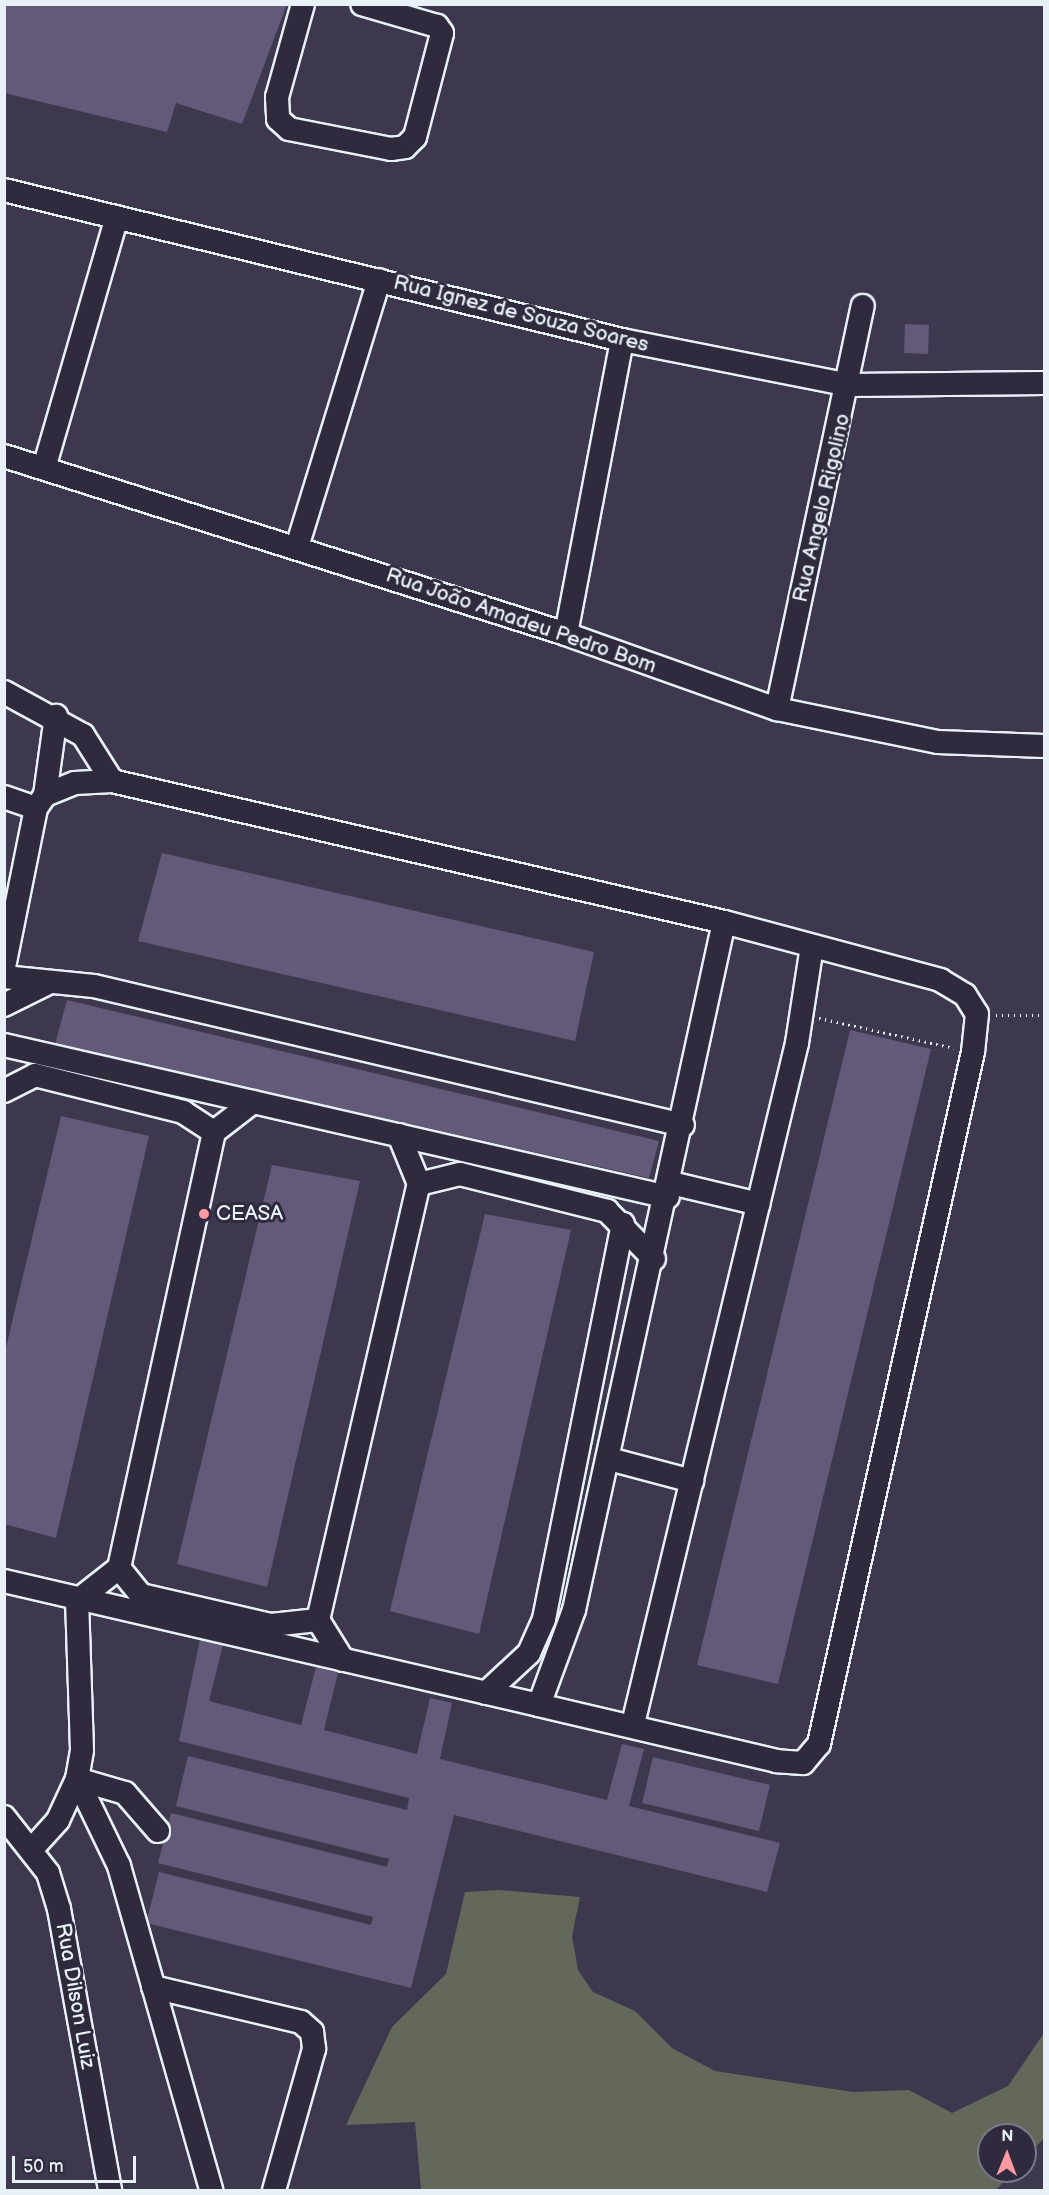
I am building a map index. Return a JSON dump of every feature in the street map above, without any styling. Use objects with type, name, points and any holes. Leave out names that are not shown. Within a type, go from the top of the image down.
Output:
[{"type":"street","points":[[303,4],[277,97],[278,119],[289,129],[391,149],[405,147],[415,138],[442,33],[437,27],[362,4]]},
{"type":"street","name":"Rua Ignez de Souza Soares","points":[[4,190],[622,340],[850,385],[1044,383]]},
{"type":"street","points":[[44,468],[117,217]]},
{"type":"street","points":[[297,547],[379,280]]},
{"type":"street","name":"Rua Angelo Rigolino","points":[[777,709],[850,385],[863,306]]},
{"type":"street","points":[[566,634],[622,340]]},
{"type":"street","name":"Rua João Amadeu Pedro Bom","points":[[4,456],[566,634],[777,709],[938,742],[1044,746]]},
{"type":"street","points":[[4,692],[56,716],[84,735],[112,781]]},
{"type":"street","points":[[4,967],[56,716]]},
{"type":"street","points":[[4,797],[40,801],[75,783],[112,781],[724,922],[940,980],[965,995],[977,1014],[973,1052],[819,1744],[803,1763],[777,1761],[633,1724],[77,1601],[4,1581]]},
{"type":"street","points":[[539,1705],[574,1610],[670,1190],[724,922]]},
{"type":"street","points":[[633,1724],[759,1204],[802,1014],[812,946]]},
{"type":"street","points":[[4,977],[94,986],[684,1125]]},
{"type":"street","points":[[4,1005],[50,982]]},
{"type":"street","points":[[4,1045],[399,1135],[670,1190],[759,1204]]},
{"type":"street","points":[[4,1091],[35,1075],[183,1112],[214,1132]]},
{"type":"street","points":[[77,1601],[119,1568],[214,1132],[253,1102]]},
{"type":"street","points":[[343,1660],[318,1620],[419,1184],[399,1135]]},
{"type":"street","points":[[419,1184],[460,1174],[607,1211],[623,1224],[654,1259]]},
{"type":"street","points":[[486,1693],[529,1653],[544,1619],[623,1224]]},
{"type":"street","points":[[609,1459],[692,1481]]},
{"type":"street","points":[[119,1568],[141,1595],[271,1625],[318,1620]]},
{"type":"street","points":[[32,1849],[58,1820],[77,1779],[82,1750],[77,1601]]},
{"type":"street","points":[[77,1779],[125,1793],[158,1831]]},
{"type":"street","points":[[77,1779],[119,1866],[211,2190]]},
{"type":"street","name":"Rua Dilson Luiz","points":[[4,1817],[32,1849],[60,1909],[110,2190]]},
{"type":"street","points":[[153,1987],[301,2022],[312,2032],[314,2049],[274,2190]]},
{"type":"path","points":[[802,1014],[973,1052]]},
{"type":"path","points":[[977,1014],[1044,1015]]},
{"type":"shaded area","points":[[498,1890],[580,1897],[572,1936],[578,1970],[593,1992],[635,2011],[672,2048],[715,2071],[853,2092],[909,2090],[952,2113],[1008,2086],[1044,2033],[1044,2138],[1037,2145],[1037,2123],[977,2123],[977,2183],[1002,2183],[996,2190],[421,2190],[415,2122],[346,2125],[392,2027],[446,1974],[465,1892]]},
{"type":"building","points":[[4,4],[287,4],[242,124],[176,103],[167,132],[4,93]]},
{"type":"building","points":[[905,324],[929,325],[928,354],[904,353]]},
{"type":"building","points":[[162,853],[594,952],[575,1041],[138,941]]},
{"type":"building","points":[[67,1000],[659,1141],[649,1178],[55,1044]]},
{"type":"building","points":[[850,1030],[931,1049],[778,1684],[697,1665]]},
{"type":"building","points":[[61,1116],[149,1136],[56,1538],[4,1524],[4,1356]]},
{"type":"building","points":[[272,1165],[360,1181],[267,1587],[177,1564]]},
{"type":"building","points":[[485,1214],[571,1230],[479,1634],[390,1611]]},
{"type":"building","points":[[200,1639],[223,1645],[209,1701],[301,1725],[316,1667],[338,1673],[324,1730],[417,1754],[430,1698],[452,1703],[440,1759],[607,1800],[622,1744],[644,1749],[629,1806],[780,1843],[767,1892],[454,1815],[411,1988],[146,1923],[159,1872],[371,1925],[373,1917],[158,1863],[171,1813],[387,1867],[389,1859],[176,1806],[188,1756],[407,1810],[409,1798],[179,1741]]},
{"type":"building","points":[[653,1757],[770,1785],[759,1831],[642,1803]]},
{"type":"place","name":"CEASA","points":[[204,1214]]}]
